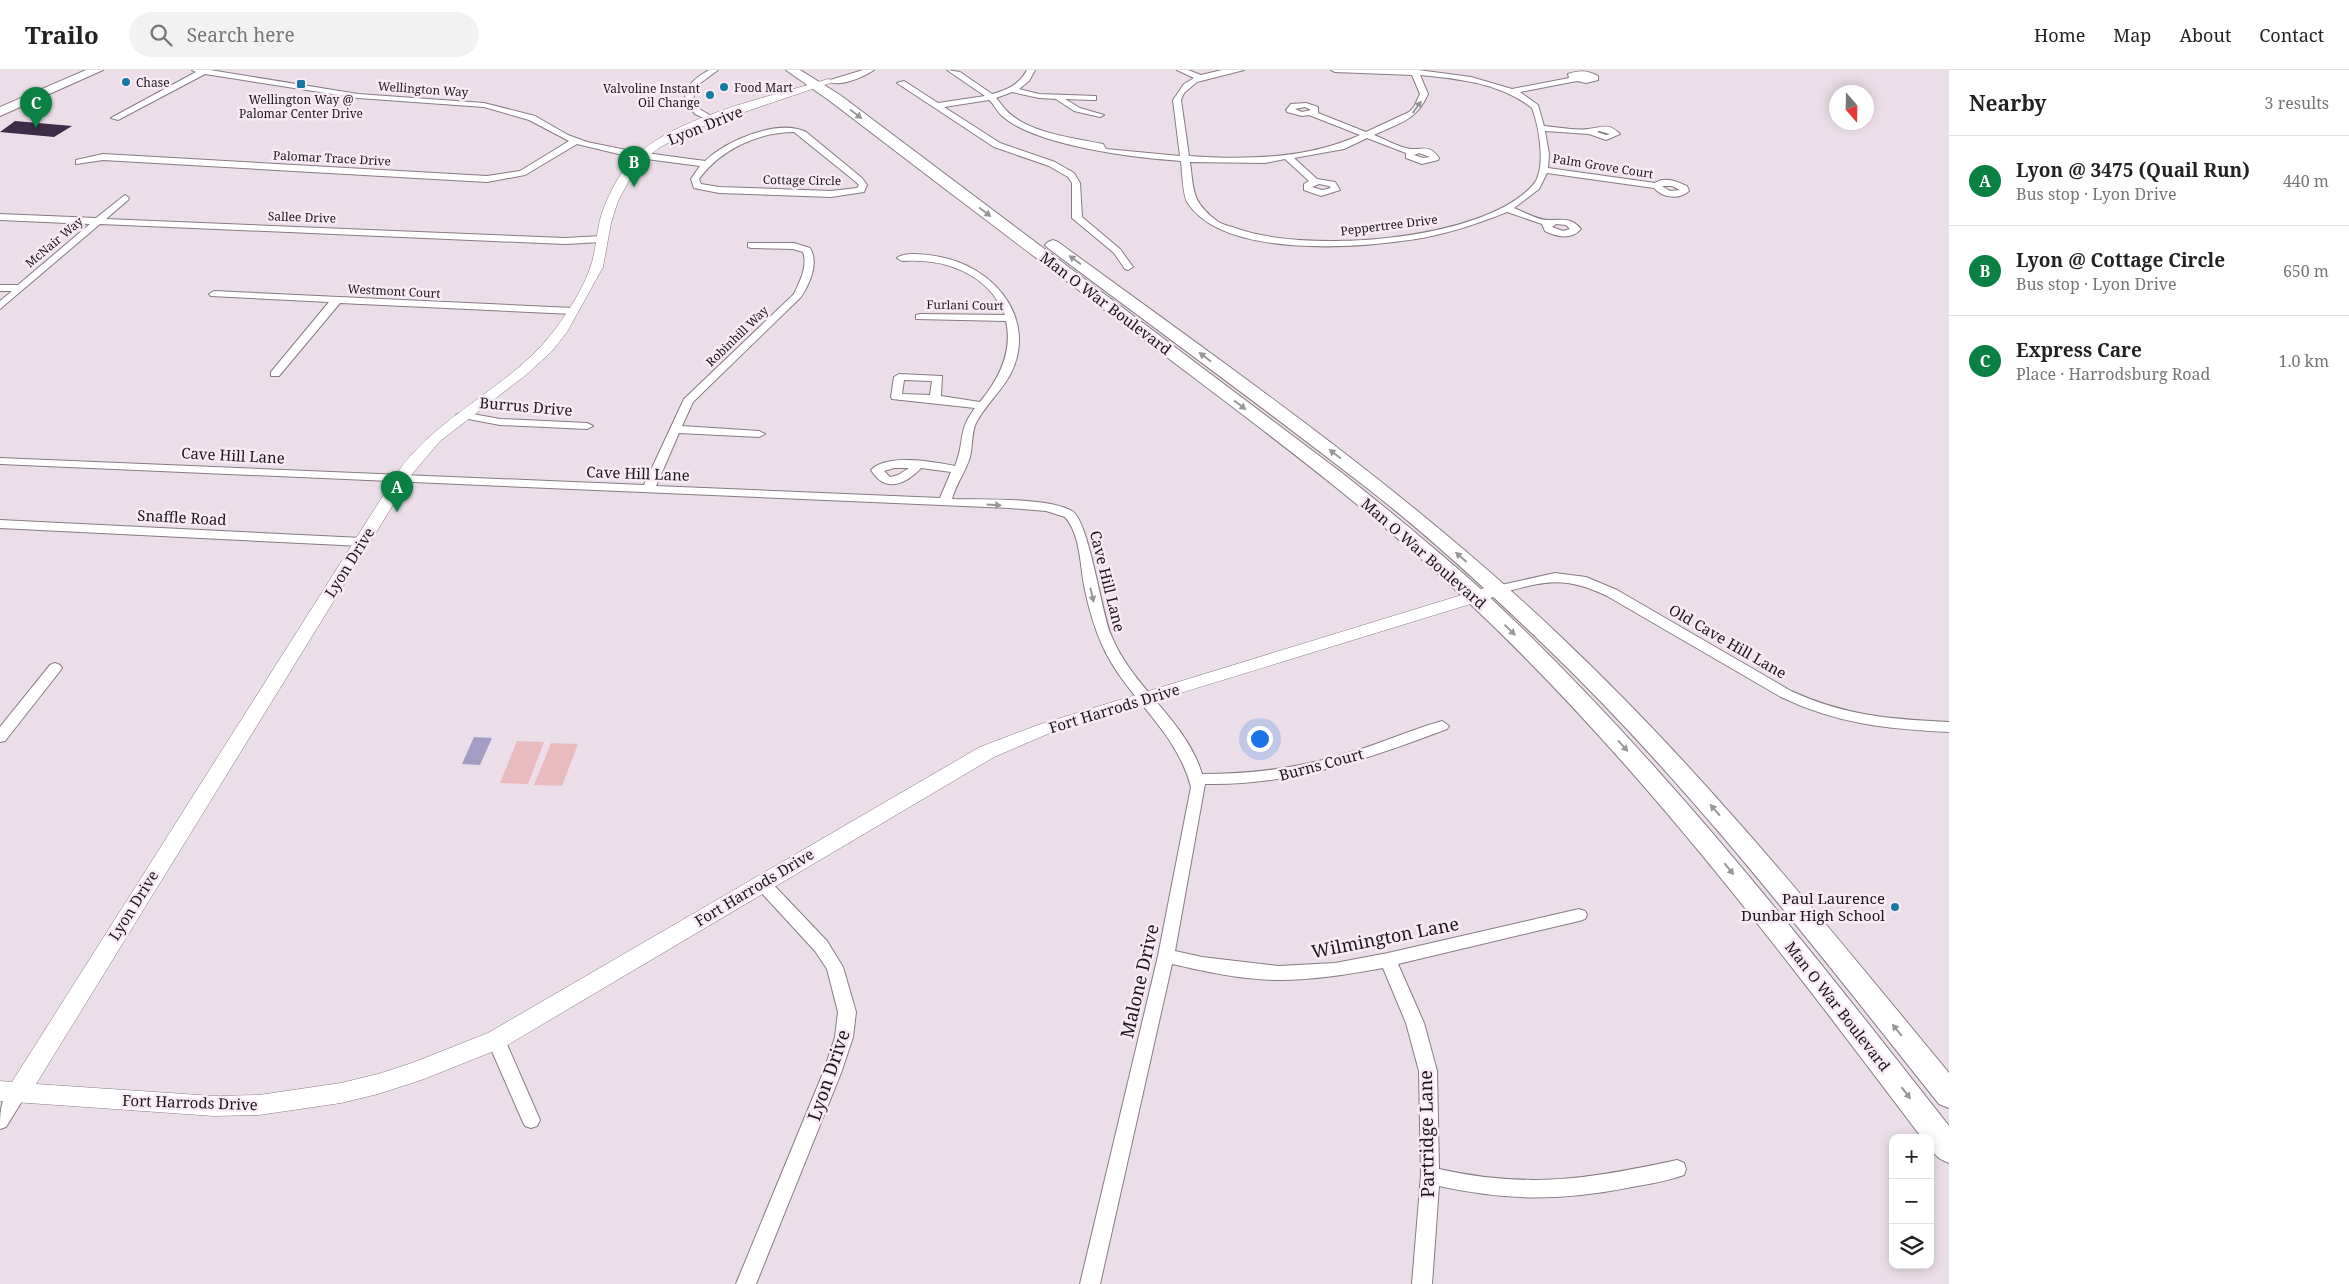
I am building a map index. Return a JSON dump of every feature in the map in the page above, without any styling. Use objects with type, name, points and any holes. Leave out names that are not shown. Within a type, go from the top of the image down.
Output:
[{"type":"main road","points":[[0,99],[67,70]]},
{"type":"main road","points":[[0,112],[97,70]]},
{"type":"main road","name":"Man O War Boulevard","points":[[792,70],[819,79],[1094,274],[1376,485],[1486,593],[1712,848],[1820,982],[1949,1149]]},
{"type":"main road","name":"Man O War Boulevard","points":[[819,79],[1486,593],[1554,642],[1648,737],[1708,803],[1803,914],[1949,1095]]},
{"type":"street","points":[[115,118],[202,70]]},
{"type":"street","name":"Wellington Way","points":[[202,70],[334,93],[484,105],[532,118],[576,141],[642,156]]},
{"type":"street","points":[[712,120],[698,112],[689,103],[688,90],[692,84],[714,70]]},
{"type":"street","name":"Lyon Drive","points":[[0,1121],[9,1092],[402,479],[434,438],[462,415],[525,370],[555,340],[597,268],[602,255],[602,239],[609,209],[629,171],[642,156],[673,136],[819,79],[852,70]]},
{"type":"street","name":"Lyon Drive","points":[[819,79],[848,79],[870,70]]},
{"type":"street","points":[[940,70],[978,88],[1000,105],[1002,112],[1021,124],[1104,151],[1185,159],[1252,161],[1333,149],[1368,136],[1412,114],[1418,108],[1424,94],[1415,71]]},
{"type":"street","points":[[951,70],[975,84],[978,88]]},
{"type":"street","points":[[937,106],[1013,90],[1023,83],[1031,72],[1022,70]]},
{"type":"street","points":[[1180,70],[1201,78]]},
{"type":"street","name":"Peppertree Drive","points":[[1240,70],[1201,78],[1184,89],[1177,100],[1191,201],[1200,214],[1229,231],[1270,242],[1324,245],[1416,236],[1468,225],[1508,209],[1530,194],[1544,170]]},
{"type":"street","points":[[1335,70],[1415,71],[1467,76],[1494,83],[1514,91],[1528,100],[1536,109],[1546,158],[1544,170]]},
{"type":"street","points":[[1514,91],[1575,79]]},
{"type":"street","points":[[901,83],[997,145],[1017,154],[1052,164],[1071,174],[1076,183],[1077,218],[1117,251],[1128,267]]},
{"type":"street","points":[[1399,119],[1420,87]]},
{"type":"street","points":[[1013,90],[1030,94],[1093,98]]},
{"type":"street","points":[[1058,96],[1063,102],[1085,112],[1100,116]]},
{"type":"street","points":[[1312,114],[1411,152]]},
{"type":"street","points":[[1540,128],[1590,132]]},
{"type":"street","name":"Cottage Circle","points":[[791,130],[803,134],[859,180],[863,186],[858,192],[844,194],[706,189],[697,186],[695,182],[706,164],[743,142],[771,132],[791,130]]},
{"type":"street","name":"Palomar Trace Drive","points":[[79,162],[103,157],[487,179],[522,172],[576,141]]},
{"type":"street","points":[[642,156],[706,164]]},
{"type":"street","points":[[1283,156],[1314,182]]},
{"type":"street","name":"Palm Grove Court","points":[[1544,170],[1657,186]]},
{"type":"street","name":"McNair Way","points":[[0,306],[125,198]]},
{"type":"street","points":[[1508,209],[1548,223]]},
{"type":"street","name":"Sallee Drive","points":[[0,217],[565,241],[602,239]]},
{"type":"street","name":"Robinhill Way","points":[[648,490],[688,401],[798,295],[803,285],[810,257],[807,250],[794,246],[752,245]]},
{"type":"street","points":[[902,258],[936,257],[968,269],[997,290],[1004,298],[1011,318],[1013,342],[1009,365],[1000,383],[969,426],[965,453],[945,502]]},
{"type":"street","points":[[0,288],[19,288]]},
{"type":"street","name":"Westmont Court","points":[[214,294],[573,312]]},
{"type":"street","points":[[275,374],[336,301]]},
{"type":"street","name":"Furlani Court","points":[[920,317],[1011,318]]},
{"type":"street","points":[[935,398],[982,406]]},
{"type":"street","name":"Burrus Drive","points":[[462,415],[500,422],[587,426]]},
{"type":"street","points":[[675,429],[760,434]]},
{"type":"street","name":"Cave Hill Lane","points":[[0,461],[1050,508],[1065,512],[1075,519],[1102,631],[1110,649],[1127,677],[1146,698]]},
{"type":"street","points":[[918,465],[957,470]]},
{"type":"street","name":"Snaffle Road","points":[[0,524],[362,542]]},
{"type":"street","name":"Old Cave Hill Lane","points":[[1486,593],[1549,576],[1584,580],[1612,593],[1786,694],[1815,707],[1870,722],[1949,727]]},
{"type":"street","name":"Fort Harrods Drive","points":[[9,1092],[214,1106],[259,1105],[332,1095],[378,1084],[416,1072],[496,1040],[987,752],[1044,729],[1486,593]]},
{"type":"street","points":[[0,737],[55,668]]},
{"type":"street","name":"Malone Drive","points":[[1090,1284],[1166,956],[1198,800],[1197,779],[1181,744],[1146,698]]},
{"type":"street","name":"Burns Court","points":[[1197,779],[1240,780],[1288,775],[1318,768],[1442,726]]},
{"type":"street","name":"Lyon Drive","points":[[746,1284],[832,1073],[844,1036],[847,1012],[835,967],[821,946],[762,883]]},
{"type":"street","name":"Wilmington Lane","points":[[1166,956],[1202,964],[1278,972],[1335,970],[1388,960],[1579,915]]},
{"type":"street","name":"Partridge Lane","points":[[1388,960],[1415,1023],[1428,1071],[1430,1175],[1422,1284]]},
{"type":"street","points":[[496,1040],[531,1120]]},
{"type":"street","points":[[1430,1175],[1479,1186],[1520,1190],[1559,1190],[1677,1169]]},
{"type":"shaded area","points":[[474,737],[492,738],[480,765],[462,764]]},
{"type":"shaded area","points":[[517,741],[544,742],[528,784],[500,783]]},
{"type":"shaded area","points":[[551,743],[578,744],[562,786],[534,785]]},
{"type":"building","points":[[15,121],[72,126],[54,137],[0,132]]},
{"type":"place","name":"Chase","points":[[126,82]]},
{"type":"place","name":"Wellington Way @ Palomar Center Drive","points":[[301,84]]},
{"type":"place","name":"Food Mart","points":[[724,87]]},
{"type":"place","name":"Valvoline Instant Oil Change","points":[[710,95]]},
{"type":"place","name":"Express Care","points":[[36,128]]},
{"type":"place","name":"Lyon @ Cottage Circle","points":[[634,187]]},
{"type":"place","name":"Lyon @ 3475 (Quail Run)","points":[[397,512]]},
{"type":"place","name":"Paul Laurence Dunbar High School","points":[[1895,907]]}]
